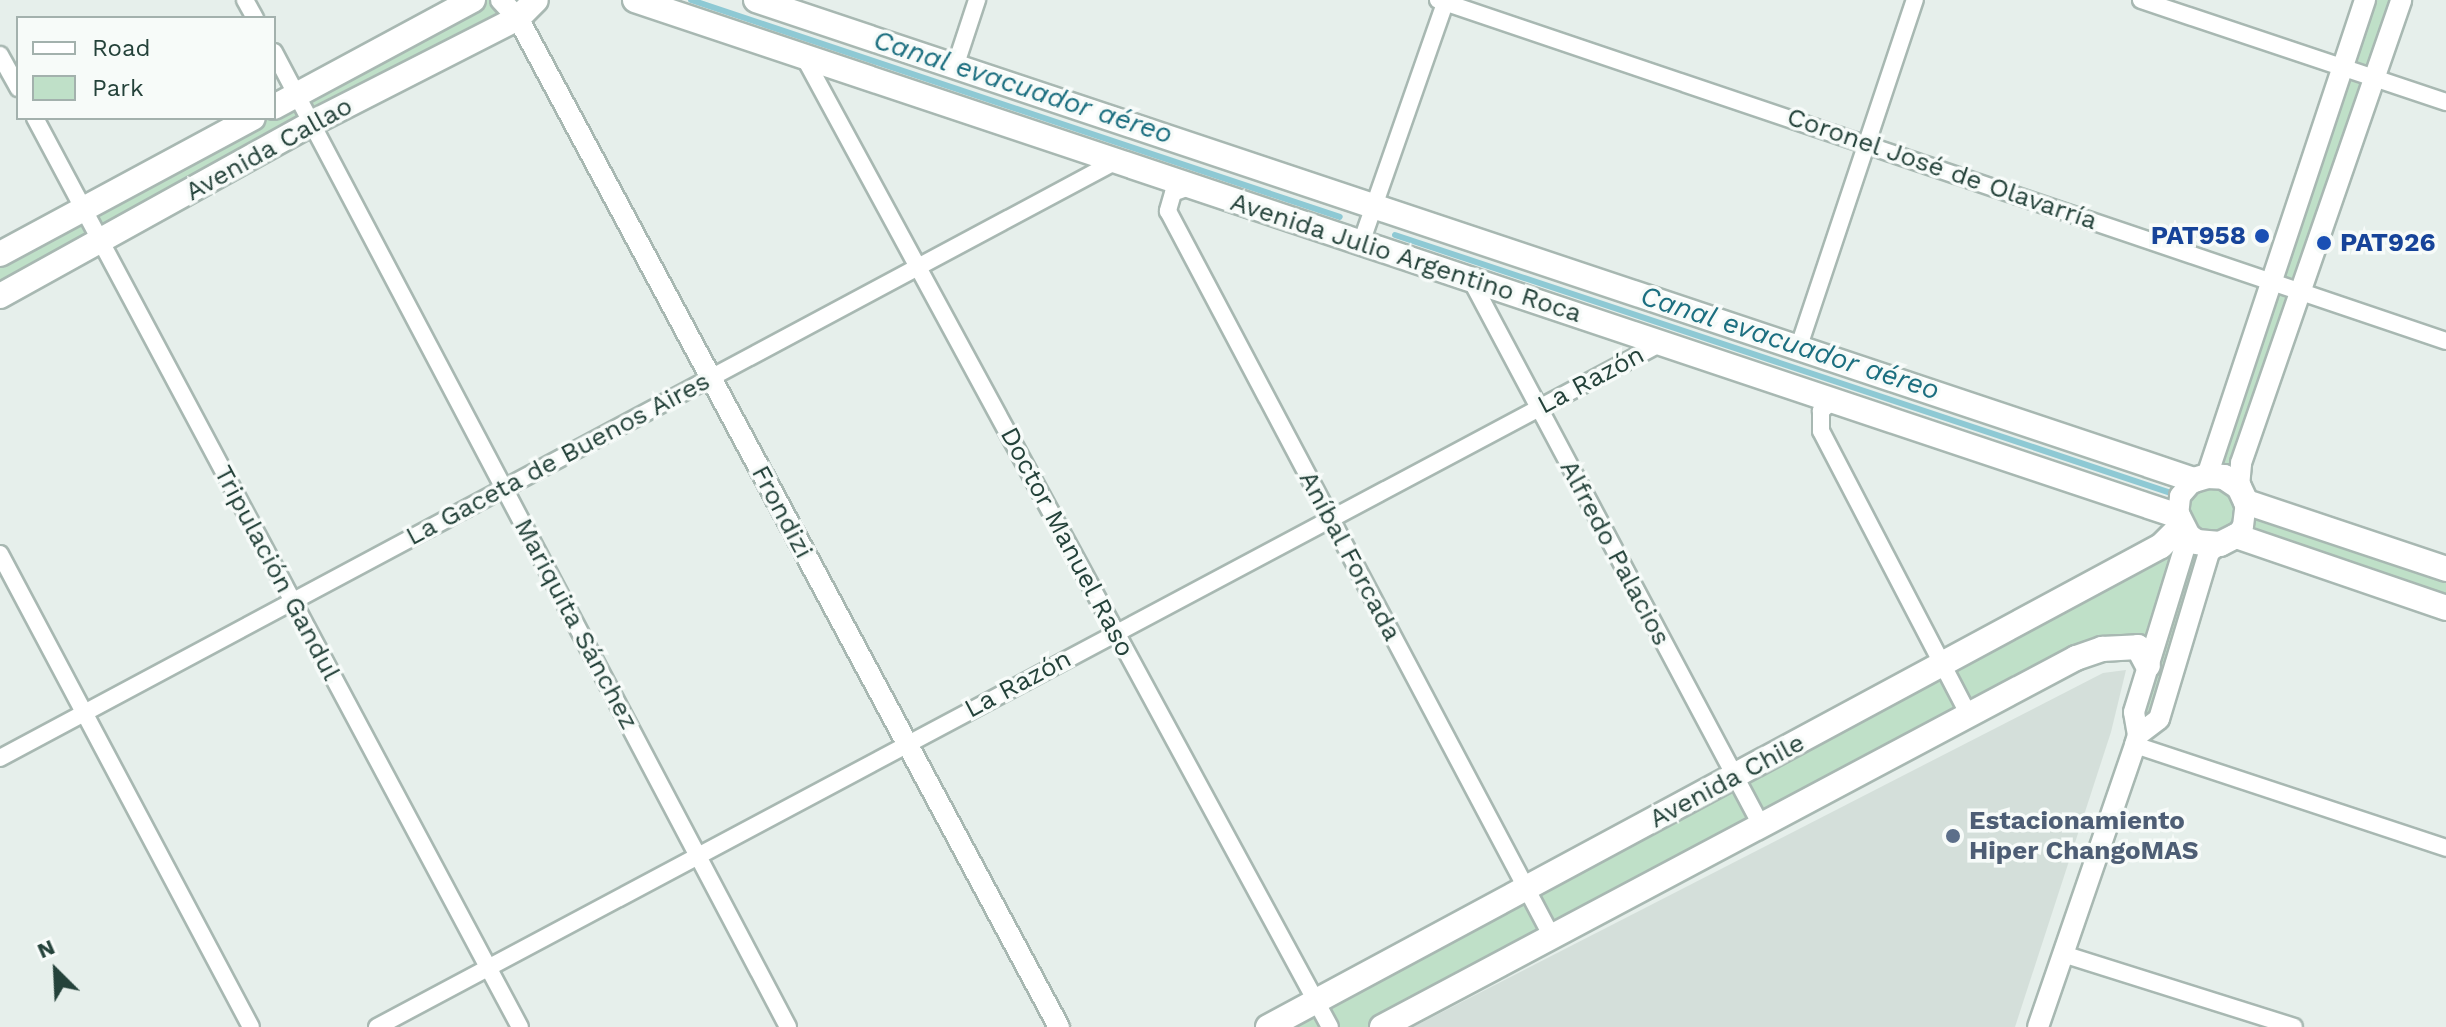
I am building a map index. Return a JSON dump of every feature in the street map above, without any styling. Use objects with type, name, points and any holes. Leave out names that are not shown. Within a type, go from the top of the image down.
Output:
[{"type":"main road","name":"Avenida Callao","points":[[276,106],[473,0]]},
{"type":"main road","name":"Avenida Callao","points":[[0,296],[102,242],[510,9],[536,0]]},
{"type":"main road","name":"Avenida Julio Argentino Roca","points":[[635,0],[1838,402],[2182,526],[2197,542],[2228,540],[2446,608]]},
{"type":"main road","name":"Avenida Julio Argentino Roca","points":[[756,0],[1798,349],[2200,478],[2224,477],[2243,495],[2446,569]]},
{"type":"main road","name":"Avenida Callao","points":[[0,254],[249,120]]},
{"type":"main road","name":"Avenida Chile","points":[[1268,1027],[2161,546],[2182,526]]},
{"type":"main road","points":[[1382,1027],[2076,658],[2102,649],[2138,647],[2148,666]]},
{"type":"street","points":[[955,67],[977,0]]},
{"type":"street","points":[[1798,349],[1915,0]]},
{"type":"street","points":[[2141,0],[2446,102]]},
{"type":"street","points":[[2038,1027],[2136,740],[2134,712],[2182,526],[2180,496],[2200,478],[2272,280],[2365,0]]},
{"type":"street","points":[[2136,740],[2159,719],[2209,552],[2228,540],[2247,514],[2241,463],[2401,0]]},
{"type":"street","points":[[1361,243],[1443,1]]},
{"type":"street","name":"Coronel José de Olavarría","points":[[1443,1],[2446,341]]},
{"type":"street","name":"Frondizi","points":[[510,9],[1059,1027]]},
{"type":"street","points":[[0,55],[16,84]]},
{"type":"street","name":"Mariquita Sánchez","points":[[276,56],[788,1027]]},
{"type":"street","name":"Doctor Manuel Raso","points":[[804,57],[1330,1027]]},
{"type":"street","name":"Tripulación Gandul","points":[[36,120],[520,1027]]},
{"type":"street","name":"La Gaceta de Buenos Aires","points":[[0,758],[1116,161]]},
{"type":"street","name":"Aníbal Forcada","points":[[1193,186],[1173,193],[1168,211],[1552,937]]},
{"type":"street","name":"Alfredo Palacios","points":[[1471,280],[1761,825]]},
{"type":"street","name":"La Razón","points":[[377,1027],[1661,343]]},
{"type":"street","points":[[1838,402],[1829,404],[1821,411],[1821,431],[1969,715]]},
{"type":"street","points":[[0,554],[251,1027]]},
{"type":"street","points":[[2136,740],[2446,848]]},
{"type":"street","points":[[2063,954],[2294,1027]]},
{"type":"shaded area","name":"Estacionamiento Hiper ChangoMAS","points":[[2126,670],[2111,732],[2015,1027],[1413,1027],[2103,673]]},
{"type":"green space","points":[[473,0],[536,0],[0,296],[0,254],[249,120],[276,120],[276,117]]},
{"type":"green space","points":[[2365,0],[2401,0],[2239,487],[2446,569],[2446,608],[2236,536],[2220,544],[2159,719],[2138,735],[2148,666],[2121,646],[1382,1027],[1268,1027],[2161,546],[2207,475]]},
{"type":"waterway","name":"Canal evacuador aéreo","points":[[691,0],[1340,217]]},
{"type":"waterway","name":"Canal evacuador aéreo","points":[[1395,235],[2171,493]]},
{"type":"place","name":"PAT958","points":[[2262,236]]},
{"type":"place","name":"PAT926","points":[[2324,243]]},
{"type":"place","name":"Estacionamiento Hiper ChangoMAS","points":[[1953,836]]}]
